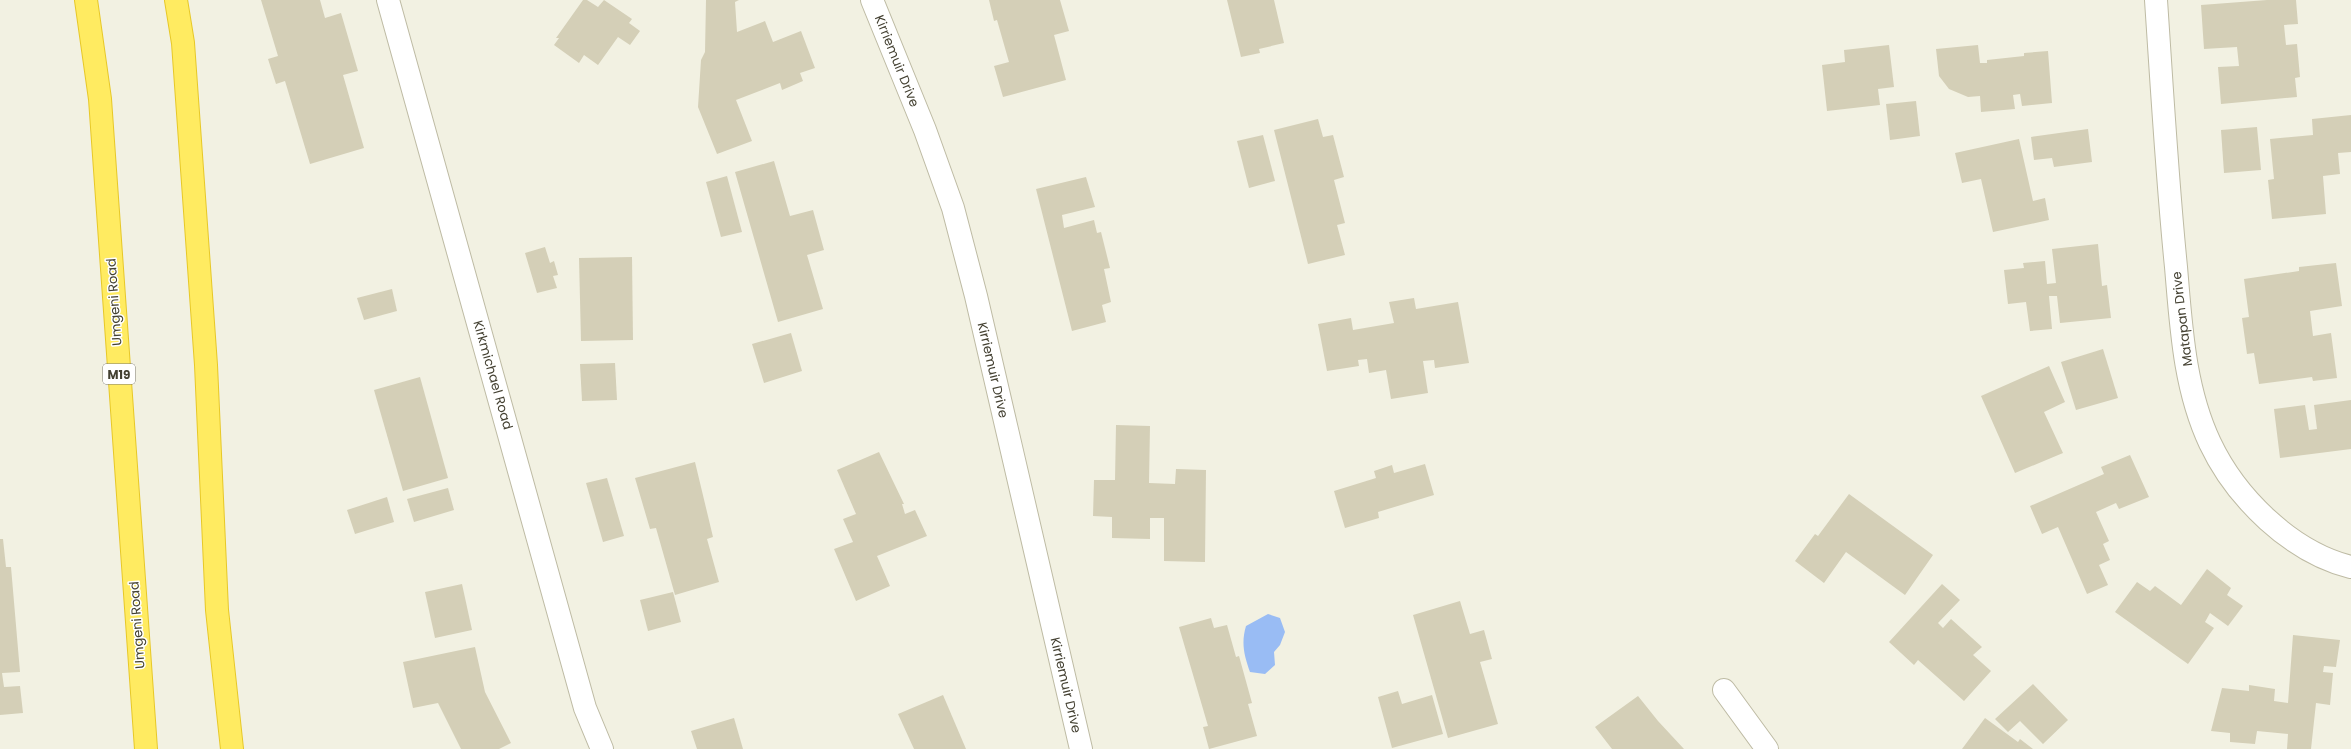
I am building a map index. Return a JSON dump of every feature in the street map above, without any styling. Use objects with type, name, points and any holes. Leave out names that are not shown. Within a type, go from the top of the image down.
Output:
[{"type":"highway","name":"Umgeni Road","points":[[86,0],[100,99],[146,749]]},
{"type":"highway","points":[[176,0],[183,43],[206,365],[217,610],[232,749]]},
{"type":"street","name":"Kirkmichael Road","points":[[388,0],[585,708],[602,749]]},
{"type":"street","name":"Kirriemuir Drive","points":[[872,0],[926,130],[953,208],[976,296],[1081,749]]},
{"type":"street","name":"Matapan Drive","points":[[2156,0],[2171,218],[2183,345],[2192,391],[2210,442],[2230,478],[2262,513],[2286,534],[2316,554],[2351,567]]},
{"type":"street","points":[[1724,690],[1767,749]]},
{"type":"water","points":[[1268,614],[1280,618],[1285,632],[1280,645],[1274,652],[1275,665],[1265,674],[1250,672],[1244,649],[1244,632],[1246,626]]},
{"type":"building","points":[[261,0],[320,0],[325,18],[341,13],[358,71],[343,75],[364,148],[310,164],[285,81],[276,84],[268,59],[278,56]]},
{"type":"building","points":[[583,0],[587,0],[598,7],[604,0],[632,19],[629,23],[640,31],[630,45],[618,37],[598,65],[584,55],[579,63],[554,45],[559,38],[556,38]]},
{"type":"building","points":[[706,0],[739,0],[735,2],[737,32],[765,21],[773,42],[801,31],[815,68],[800,73],[803,81],[782,90],[780,83],[736,100],[752,141],[717,154],[698,107],[701,60],[705,52]]},
{"type":"building","points":[[989,0],[1060,0],[1069,31],[1054,35],[1066,80],[1003,97],[994,66],[1009,62],[997,20],[994,21]]},
{"type":"building","points":[[1227,0],[1274,0],[1284,43],[1259,49],[1260,53],[1241,57]]},
{"type":"building","points":[[2267,0],[2296,0],[2298,24],[2284,25],[2286,45],[2297,44],[2300,77],[2295,78],[2297,97],[2221,104],[2218,67],[2239,66],[2237,47],[2204,49],[2201,5]]},
{"type":"building","points":[[1889,45],[1894,87],[1878,89],[1880,105],[1827,111],[1822,65],[1845,62],[1844,50]]},
{"type":"building","points":[[1978,45],[1980,63],[1987,63],[1987,60],[2024,56],[2024,53],[2048,51],[2052,103],[2022,106],[2020,94],[2013,95],[2015,109],[1981,112],[1980,96],[1968,97],[1949,89],[1939,76],[1936,49]]},
{"type":"building","points":[[1916,101],[1920,136],[1890,140],[1886,104]]},
{"type":"building","points":[[2351,115],[2351,152],[2338,153],[2340,174],[2323,176],[2326,214],[2272,219],[2268,180],[2274,179],[2270,139],[2313,135],[2312,119]]},
{"type":"building","points":[[1318,119],[1323,137],[1333,135],[1344,177],[1334,180],[1345,223],[1337,225],[1345,255],[1308,264],[1274,130]]},
{"type":"building","points":[[2257,127],[2261,170],[2224,173],[2221,130]]},
{"type":"building","points":[[2088,129],[2092,162],[2054,167],[2052,158],[2034,160],[2031,137]]},
{"type":"building","points":[[1263,135],[1275,181],[1249,188],[1237,141]]},
{"type":"building","points":[[2019,139],[2033,201],[2045,198],[2049,220],[1993,232],[1981,179],[1962,183],[1955,153]]},
{"type":"building","points":[[774,161],[790,216],[813,210],[824,250],[807,255],[823,309],[778,322],[735,172]]},
{"type":"building","points":[[727,176],[742,232],[721,237],[706,182]]},
{"type":"building","points":[[1086,177],[1095,207],[1062,215],[1064,228],[1094,220],[1097,233],[1101,232],[1110,268],[1104,269],[1111,302],[1102,305],[1106,322],[1072,331],[1036,189]]},
{"type":"building","points":[[2098,244],[2102,286],[2107,285],[2111,318],[2060,323],[2057,296],[2049,296],[2052,329],[2030,331],[2026,302],[2008,304],[2004,270],[2024,268],[2023,263],[2045,261],[2047,284],[2056,283],[2052,249]]},
{"type":"building","points":[[545,247],[550,263],[554,261],[558,275],[553,276],[557,288],[537,293],[525,253]]},
{"type":"building","points":[[632,257],[633,340],[581,341],[579,258]]},
{"type":"building","points":[[2336,263],[2342,306],[2310,311],[2313,336],[2331,333],[2337,378],[2313,381],[2312,377],[2259,384],[2254,353],[2247,354],[2242,318],[2249,317],[2244,279],[2299,271],[2299,267]]},
{"type":"building","points":[[392,289],[397,311],[364,320],[357,298]]},
{"type":"building","points":[[1414,298],[1416,309],[1458,302],[1469,363],[1435,368],[1434,360],[1423,361],[1428,393],[1391,399],[1386,370],[1369,373],[1367,359],[1358,360],[1359,366],[1327,371],[1318,324],[1351,318],[1353,330],[1394,323],[1389,302]]},
{"type":"building","points":[[791,333],[802,371],[764,383],[752,344]]},
{"type":"building","points":[[2103,349],[2118,398],[2076,410],[2061,362]]},
{"type":"building","points":[[615,363],[617,400],[582,401],[580,364]]},
{"type":"building","points":[[2049,366],[2065,402],[2044,412],[2063,453],[2015,473],[1981,396]]},
{"type":"building","points":[[420,377],[448,478],[403,491],[374,390]]},
{"type":"building","points":[[2351,400],[2351,449],[2280,458],[2274,409],[2305,405],[2309,430],[2317,429],[2314,405]]},
{"type":"building","points":[[1116,425],[1150,426],[1149,483],[1175,484],[1176,469],[1206,470],[1205,562],[1164,561],[1164,518],[1150,518],[1150,539],[1112,538],[1112,517],[1093,516],[1094,480],[1115,480]]},
{"type":"building","points":[[879,452],[904,504],[902,504],[905,514],[915,510],[927,536],[877,556],[890,586],[856,601],[834,549],[853,542],[843,519],[856,514],[837,470]]},
{"type":"building","points":[[2130,455],[2149,497],[2119,509],[2116,503],[2096,512],[2109,541],[2103,544],[2110,560],[2099,565],[2108,585],[2087,594],[2058,527],[2042,534],[2030,506],[2104,474],[2101,467]]},
{"type":"building","points":[[695,462],[713,537],[707,539],[719,582],[675,595],[656,528],[650,529],[635,478]]},
{"type":"building","points":[[1425,464],[1434,495],[1378,512],[1379,518],[1345,528],[1334,491],[1376,478],[1374,471],[1392,465],[1394,473]]},
{"type":"building","points":[[607,478],[624,536],[603,542],[586,483]]},
{"type":"building","points":[[448,488],[454,510],[414,522],[407,499]]},
{"type":"building","points":[[1849,494],[1933,555],[1905,595],[1846,552],[1824,583],[1795,561],[1815,534],[1818,536]]},
{"type":"building","points":[[387,497],[394,522],[355,534],[347,510]]},
{"type":"building","points":[[0,539],[3,539],[6,567],[11,567],[20,672],[2,673],[4,687],[20,686],[23,713],[0,715]]},
{"type":"building","points":[[2207,569],[2231,588],[2227,595],[2243,606],[2228,626],[2210,613],[2205,622],[2214,628],[2188,664],[2115,612],[2137,582],[2150,591],[2155,586],[2181,605]]},
{"type":"building","points":[[462,584],[472,630],[435,638],[425,592]]},
{"type":"building","points":[[1942,584],[1960,600],[1938,623],[1943,628],[1951,619],[1982,647],[1973,655],[1991,671],[1964,701],[1918,660],[1914,665],[1889,642]]},
{"type":"building","points":[[673,592],[681,622],[648,631],[640,600]]},
{"type":"building","points":[[1460,601],[1470,634],[1484,630],[1492,659],[1480,662],[1498,724],[1448,738],[1413,615]]},
{"type":"building","points":[[1211,618],[1214,628],[1227,625],[1236,657],[1239,656],[1252,703],[1248,704],[1257,736],[1209,749],[1203,727],[1208,726],[1179,627]]},
{"type":"building","points":[[2293,635],[2340,640],[2336,667],[2324,666],[2323,672],[2333,673],[2330,705],[2316,703],[2311,749],[2287,749],[2288,734],[2257,731],[2255,744],[2230,742],[2230,733],[2211,731],[2222,688],[2249,691],[2249,685],[2275,689],[2274,701],[2288,703]]},
{"type":"building","points":[[475,647],[485,692],[511,743],[499,749],[461,749],[438,703],[413,708],[403,662]]},
{"type":"building","points":[[2033,684],[2068,720],[2043,744],[2020,721],[2008,732],[1995,719]]},
{"type":"building","points":[[1398,691],[1402,704],[1432,695],[1443,734],[1392,748],[1378,697]]},
{"type":"building","points":[[943,695],[966,749],[914,749],[898,714]]},
{"type":"building","points":[[1638,696],[1658,721],[1684,749],[1612,749],[1595,727]]},
{"type":"building","points":[[734,718],[743,749],[697,749],[691,731]]},
{"type":"building","points":[[1985,718],[2018,742],[2020,739],[2033,749],[1962,749]]}]
